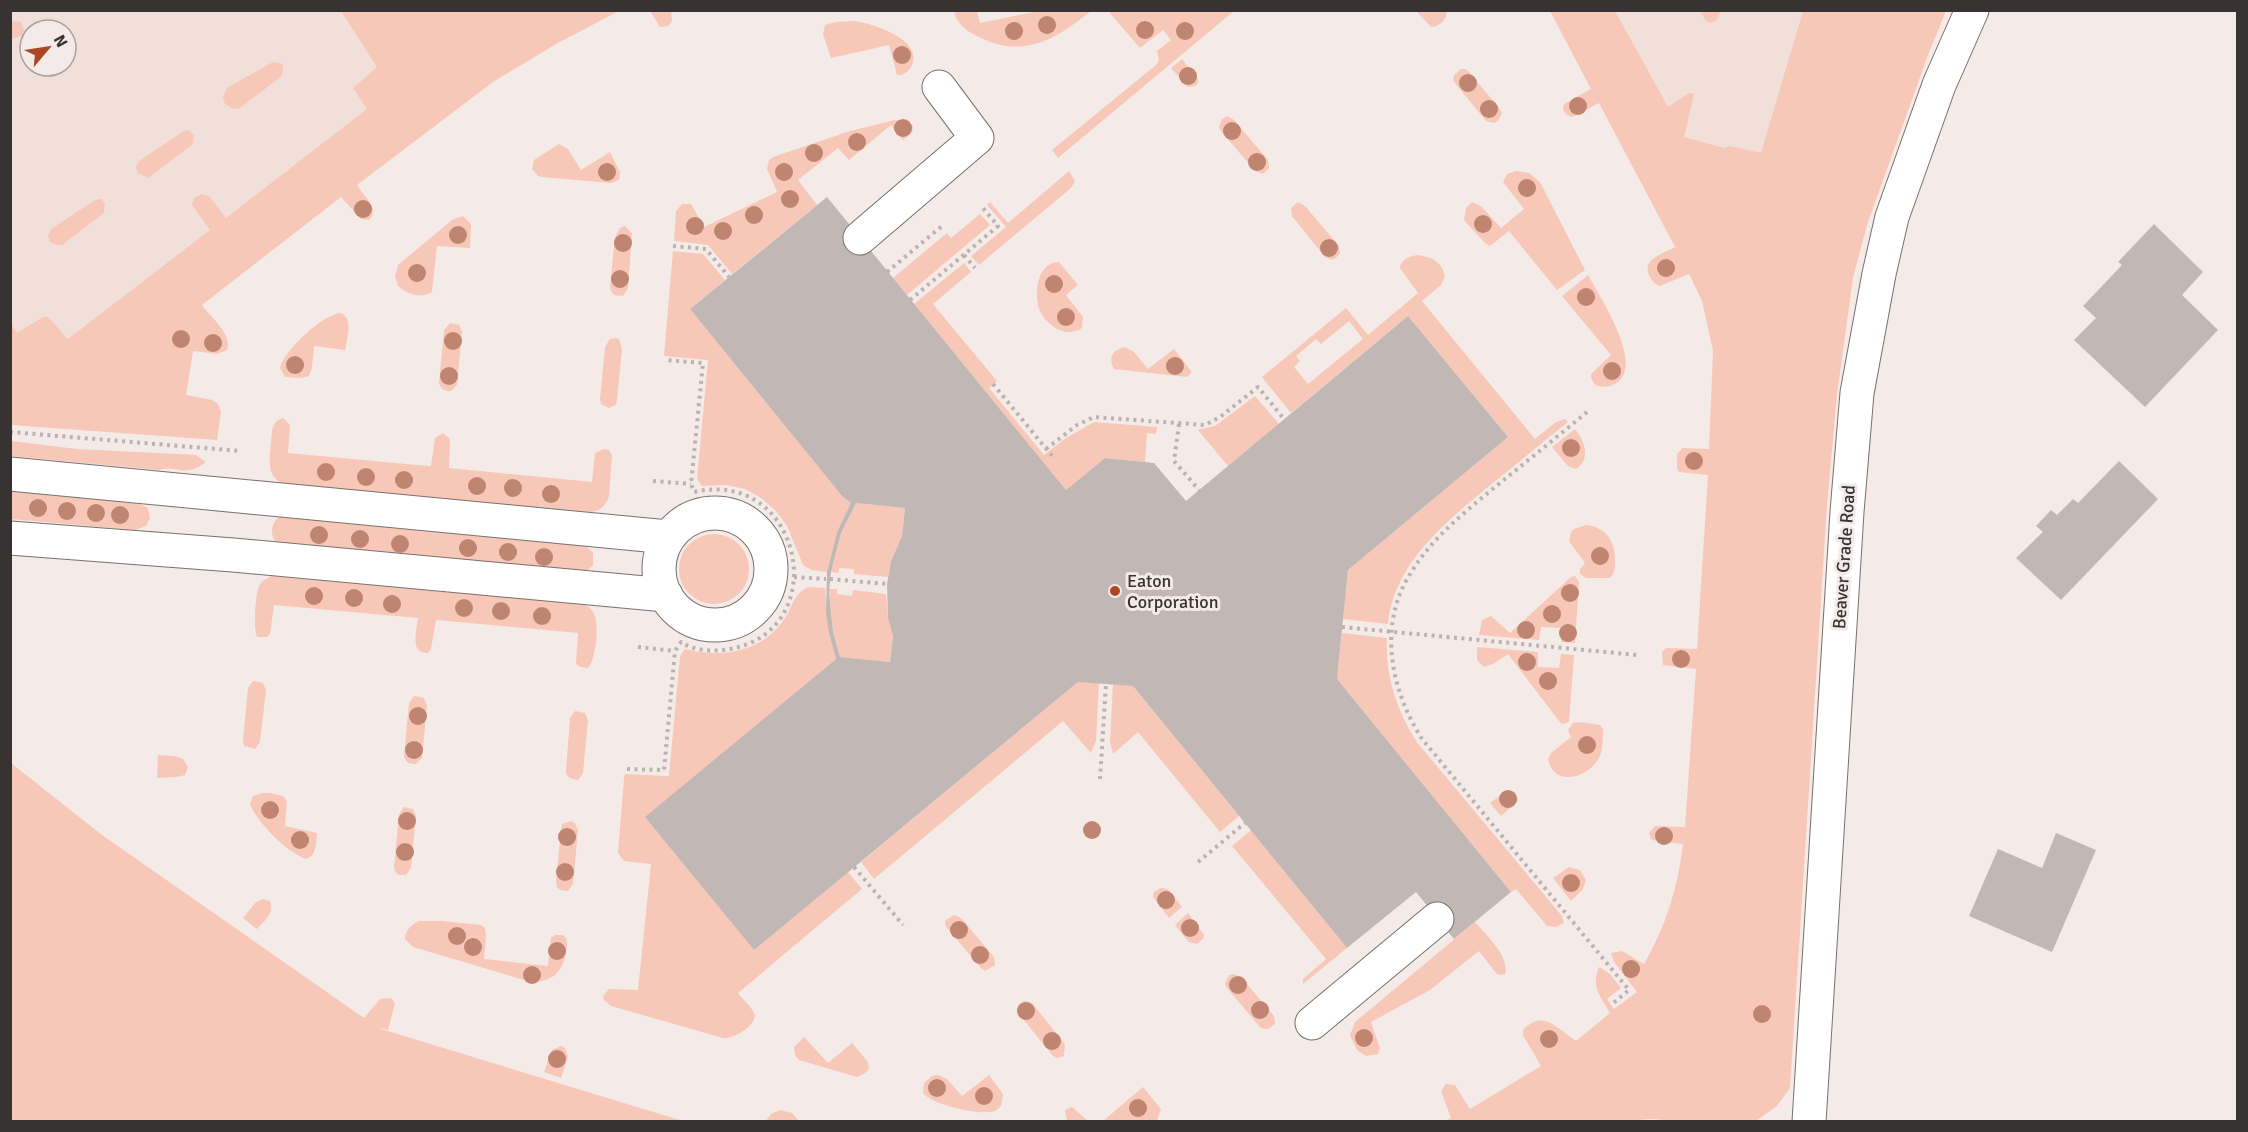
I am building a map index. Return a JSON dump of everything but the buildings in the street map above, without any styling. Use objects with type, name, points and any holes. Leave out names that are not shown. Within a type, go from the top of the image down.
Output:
[{"type":"main road","name":"Beaver Grade Road","points":[[1809,1122],[1847,512],[1857,393],[1892,217],[1939,85],[1971,10]]},
{"type":"main road","points":[[860,238],[977,138],[939,87]]},
{"type":"main road","points":[[10,474],[668,537]]},
{"type":"main road","points":[[722,512],[741,518],[757,530],[767,546],[772,566],[769,585],[760,603],[748,615],[732,623],[714,625],[696,622],[680,614],[668,601],[666,595],[660,585],[658,567],[661,550],[668,537],[684,521],[702,513],[722,512]]},
{"type":"main road","points":[[10,538],[232,555],[666,595]]},
{"type":"main road","points":[[1312,1023],[1437,919]]},
{"type":"path","points":[[910,300],[998,226],[983,208]]},
{"type":"path","points":[[887,272],[942,226]]},
{"type":"path","points":[[673,246],[706,249],[729,277]]},
{"type":"path","points":[[964,255],[975,268]]},
{"type":"path","points":[[627,769],[664,770],[675,651],[681,642],[698,648],[724,650],[736,648],[760,636],[770,628],[786,608],[791,596],[794,577],[794,558],[789,539],[780,522],[771,512],[738,492],[712,489],[694,492],[691,484],[703,363],[665,360]]},
{"type":"path","points":[[993,384],[1053,457]]},
{"type":"path","points":[[1046,448],[1077,425],[1094,417],[1194,425],[1213,422],[1258,387],[1284,419]]},
{"type":"path","points":[[1587,412],[1461,516],[1428,550],[1411,571],[1400,593],[1391,647],[1400,698],[1422,739],[1629,990],[1611,1005]]},
{"type":"path","points":[[1179,424],[1174,461],[1199,490]]},
{"type":"path","points":[[10,432],[241,452]]},
{"type":"path","points":[[653,481],[691,484]]},
{"type":"path","points":[[794,577],[887,584]]},
{"type":"path","points":[[1342,627],[1637,655]]},
{"type":"path","points":[[638,647],[675,651]]},
{"type":"path","points":[[1100,778],[1106,684]]},
{"type":"path","points":[[1198,862],[1245,823]]},
{"type":"path","points":[[854,867],[903,925]]},
{"type":"shaded area","points":[[10,11],[552,11],[10,391]]},
{"type":"shaded area","points":[[341,11],[619,11],[558,43],[493,82],[357,185],[372,207],[372,216],[369,220],[361,219],[341,197],[202,305],[224,332],[228,344],[227,350],[217,354],[193,351],[186,395],[212,400],[218,404],[221,412],[217,440],[11,425],[11,324],[17,333],[43,317],[48,317],[68,339],[210,230],[192,205],[194,198],[202,194],[209,196],[226,218],[367,109],[353,88],[377,67]]},
{"type":"shaded area","points":[[650,11],[671,11],[672,21],[668,26],[660,27]]},
{"type":"shaded area","points":[[954,11],[977,11],[980,23],[1038,11],[1091,11],[1064,31],[1036,44],[1007,46],[968,31],[957,19]]},
{"type":"shaded area","points":[[1108,11],[1234,11],[1058,158],[1052,150],[1156,65],[1159,60],[1157,51],[1171,40],[1163,30],[1140,48]]},
{"type":"shaded area","points":[[1416,11],[1447,11],[1442,22],[1431,27]]},
{"type":"shaded area","points":[[1550,11],[1615,11],[1668,107],[1689,93],[1694,94],[1684,137],[1724,148],[1730,146],[1761,153],[1803,11],[1946,11],[1867,225],[1853,278],[1837,394],[1827,505],[1790,1088],[1777,1106],[1756,1121],[1691,1122],[1651,1119],[1610,1122],[1445,1121],[1451,1118],[1441,1091],[1446,1084],[1455,1085],[1470,1109],[1541,1066],[1523,1035],[1523,1030],[1530,1024],[1537,1021],[1550,1023],[1576,1041],[1610,1013],[1596,986],[1599,967],[1609,973],[1621,988],[1607,999],[1614,1009],[1637,992],[1614,962],[1611,953],[1622,951],[1644,964],[1659,935],[1670,906],[1683,844],[1656,841],[1651,839],[1649,833],[1655,826],[1685,827],[1696,669],[1663,665],[1662,652],[1666,648],[1697,649],[1708,475],[1679,472],[1677,454],[1683,448],[1709,449],[1713,351],[1702,301],[1689,274],[1660,286],[1650,277],[1648,266],[1650,261],[1675,247],[1599,103],[1572,117],[1563,110],[1564,104],[1591,89]]},
{"type":"shaded area","points":[[1593,11],[1889,11],[1764,271]]},
{"type":"shaded area","points":[[1700,11],[1721,11],[1716,21],[1711,23],[1706,21]]},
{"type":"shaded area","points":[[855,21],[883,29],[902,39],[913,53],[911,67],[903,74],[897,75],[889,45],[831,58],[823,34],[825,25]]},
{"type":"shaded area","points":[[11,22],[18,22],[18,37],[11,39]]},
{"type":"shaded area","points":[[1182,59],[1198,79],[1195,86],[1188,87],[1171,68]]},
{"type":"shaded area","points":[[273,62],[283,65],[282,76],[240,108],[234,109],[225,104],[223,97],[227,88]]},
{"type":"shaded area","points":[[1461,69],[1469,72],[1500,109],[1502,113],[1498,121],[1494,123],[1486,121],[1455,83],[1454,75]]},
{"type":"shaded area","points":[[1227,116],[1234,120],[1268,160],[1269,168],[1263,174],[1255,171],[1221,131],[1219,127],[1222,119]]},
{"type":"shaded area","points":[[895,120],[907,120],[913,126],[912,133],[903,140],[891,125],[849,160],[838,148],[798,180],[817,205],[732,274],[708,245],[674,241],[676,211],[682,204],[691,204],[704,227],[777,192],[767,169],[769,160],[773,157],[850,131]]},
{"type":"shaded area","points":[[189,130],[194,135],[193,144],[148,178],[138,173],[136,167],[139,161]]},
{"type":"shaded area","points":[[559,144],[568,149],[581,170],[610,152],[620,172],[619,180],[611,183],[538,176],[532,169],[534,160]]},
{"type":"shaded area","points":[[1069,171],[1075,181],[1071,188],[979,265],[971,256],[1006,227],[987,205],[990,202],[1008,223]]},
{"type":"shaded area","points":[[1516,171],[1529,173],[1540,182],[1585,270],[1557,290],[1509,231],[1490,246],[1464,220],[1466,208],[1472,202],[1481,206],[1501,228],[1524,209],[1503,182],[1507,174]]},
{"type":"shaded area","points":[[101,199],[105,203],[104,213],[62,245],[50,242],[48,236],[51,229],[95,200]]},
{"type":"shaded area","points":[[1298,202],[1305,206],[1339,246],[1340,254],[1333,260],[1325,257],[1292,216],[1291,208]]},
{"type":"shaded area","points":[[980,214],[990,225],[907,295],[893,278],[947,233],[951,238]]},
{"type":"shaded area","points":[[463,216],[471,224],[470,248],[437,246],[432,292],[414,295],[398,286],[395,276],[398,265],[452,220]]},
{"type":"shaded area","points":[[625,226],[632,233],[628,288],[623,296],[614,295],[610,287],[615,237],[620,228]]},
{"type":"shaded area","points":[[673,251],[703,254],[725,280],[690,309],[842,496],[851,503],[837,532],[827,572],[811,570],[803,565],[787,526],[776,511],[761,498],[745,489],[726,485],[702,486],[697,479],[708,360],[664,356]]},
{"type":"shaded area","points":[[1418,255],[1436,261],[1445,276],[1441,285],[1422,301],[1535,439],[1556,422],[1565,419],[1568,422],[1458,512],[1426,544],[1401,581],[1392,602],[1388,624],[1343,619],[1348,570],[1508,437],[1408,316],[1291,413],[1262,377],[1346,308],[1368,335],[1418,293],[1400,268],[1404,260]],"holes":[[[1349,321],[1363,339],[1308,384],[1294,367],[1300,361],[1296,356],[1316,339],[1321,344]]]},
{"type":"shaded area","points":[[1059,262],[1078,285],[1066,295],[1083,317],[1082,328],[1076,331],[1064,331],[1052,326],[1043,316],[1038,304],[1037,288],[1041,273],[1052,263]]},
{"type":"shaded area","points":[[964,263],[971,272],[933,304],[997,381],[989,388],[1044,455],[1066,438],[1094,422],[1157,427],[1156,434],[1147,433],[1145,462],[1105,458],[1066,490],[914,304]]},
{"type":"shaded area","points":[[1588,275],[1623,345],[1626,360],[1624,373],[1613,385],[1595,385],[1591,374],[1611,355],[1562,296]]},
{"type":"shaded area","points":[[341,313],[349,325],[345,350],[314,346],[309,376],[285,377],[280,368],[296,343],[324,319]]},
{"type":"shaded area","points":[[450,323],[459,325],[462,331],[457,385],[451,391],[447,391],[439,383],[444,330]]},
{"type":"shaded area","points":[[610,339],[619,339],[622,349],[616,405],[609,408],[601,404],[600,399],[605,347]]},
{"type":"shaded area","points":[[1125,347],[1134,352],[1148,369],[1174,349],[1192,372],[1187,377],[1114,369],[1111,361],[1112,355]]},
{"type":"shaded area","points":[[1255,396],[1279,424],[1228,466],[1198,430],[1215,426]]},
{"type":"shaded area","points":[[283,418],[290,425],[288,453],[431,466],[435,438],[443,433],[450,439],[449,468],[592,482],[595,453],[604,449],[609,450],[612,455],[609,496],[602,507],[589,512],[285,484],[274,477],[270,467],[273,427],[278,420]]},
{"type":"shaded area","points":[[1575,429],[1585,450],[1584,460],[1576,469],[1568,466],[1552,447]]},
{"type":"shaded area","points":[[11,441],[77,449],[196,455],[206,462],[192,470],[159,470],[11,456]]},
{"type":"shaded area","points":[[10,491],[138,503],[148,508],[150,518],[146,526],[135,530],[11,519]]},
{"type":"shaded area","points":[[856,503],[905,508],[902,536],[891,561],[888,577],[854,574],[854,569],[839,568],[839,573],[831,572],[841,533]]},
{"type":"shaded area","points":[[281,515],[585,545],[593,553],[593,565],[582,572],[279,543],[274,540],[272,530],[274,523]]},
{"type":"shaded area","points":[[1586,525],[1604,532],[1611,541],[1615,552],[1615,564],[1610,578],[1586,578],[1580,574],[1580,569],[1585,563],[1569,541],[1574,529]]},
{"type":"shaded area","points":[[714,534],[727,537],[739,544],[746,556],[749,569],[746,582],[739,594],[727,601],[714,604],[701,601],[689,594],[682,582],[679,569],[682,556],[689,544],[701,537]]},
{"type":"shaded area","points":[[272,576],[583,604],[591,609],[595,617],[597,632],[595,650],[588,668],[580,667],[576,664],[578,633],[436,620],[431,649],[428,653],[418,650],[416,646],[418,618],[274,605],[270,634],[267,637],[257,637],[255,619],[258,588],[262,581]]},
{"type":"shaded area","points":[[1575,576],[1579,582],[1575,643],[1561,642],[1562,628],[1541,627],[1539,640],[1479,635],[1482,620],[1491,616],[1510,633],[1571,577]]},
{"type":"shaded area","points":[[809,587],[825,588],[829,633],[836,659],[646,817],[754,950],[848,872],[862,889],[738,993],[753,1010],[755,1017],[753,1022],[739,1034],[723,1038],[611,1006],[603,996],[609,989],[638,990],[651,864],[624,861],[618,853],[624,778],[625,774],[669,776],[680,656],[685,649],[714,653],[742,650],[755,645],[778,627],[798,595]]},
{"type":"shaded area","points":[[829,589],[837,589],[837,594],[852,596],[853,590],[886,594],[888,618],[893,636],[890,662],[840,657],[833,632]]},
{"type":"shaded area","points":[[1342,633],[1387,638],[1388,665],[1393,691],[1416,741],[1562,916],[1564,923],[1556,927],[1547,926],[1516,889],[1511,892],[1337,679]]},
{"type":"shaded area","points":[[1477,647],[1538,652],[1538,667],[1559,668],[1561,654],[1574,655],[1569,722],[1562,724],[1559,721],[1508,654],[1484,667],[1477,660]]},
{"type":"shaded area","points":[[253,681],[263,683],[266,690],[260,742],[255,749],[244,746],[243,741],[248,688]]},
{"type":"shaded area","points":[[1078,682],[1099,683],[1096,741],[1091,753],[1063,721],[874,879],[861,862]]},
{"type":"shaded area","points":[[1113,684],[1133,686],[1239,816],[1220,832],[1138,732],[1113,754],[1110,742]]},
{"type":"shaded area","points":[[414,696],[424,698],[427,705],[422,758],[416,764],[411,764],[404,756],[409,703]]},
{"type":"shaded area","points":[[575,711],[585,713],[588,720],[583,773],[578,780],[570,778],[566,771],[570,718]]},
{"type":"shaded area","points":[[1573,723],[1600,725],[1603,729],[1600,755],[1587,771],[1580,775],[1564,777],[1551,768],[1548,759],[1551,753],[1571,737],[1568,730]]},
{"type":"shaded area","points":[[158,755],[183,759],[188,767],[185,775],[157,778]]},
{"type":"shaded area","points":[[11,763],[102,835],[364,1018],[380,999],[391,998],[395,1004],[388,1030],[379,1028],[683,1121],[11,1121]]},
{"type":"shaded area","points":[[1508,790],[1515,792],[1518,801],[1501,816],[1490,803]]},
{"type":"shaded area","points":[[270,793],[283,796],[287,801],[285,826],[317,833],[315,848],[310,857],[306,859],[282,844],[254,813],[250,805],[253,796]]},
{"type":"shaded area","points":[[404,807],[413,809],[416,816],[411,868],[406,875],[398,875],[394,867],[399,814]]},
{"type":"shaded area","points":[[571,821],[575,823],[578,830],[573,884],[568,891],[560,890],[556,882],[562,824]]},
{"type":"shaded area","points":[[1251,830],[1347,948],[1303,984],[1303,979],[1326,959],[1232,846]]},
{"type":"shaded area","points":[[1569,867],[1580,870],[1586,880],[1583,889],[1571,901],[1553,878]]},
{"type":"shaded area","points":[[1161,888],[1168,889],[1182,907],[1169,918],[1153,897],[1154,892]]},
{"type":"shaded area","points":[[263,899],[270,901],[271,909],[257,929],[243,918],[256,902]]},
{"type":"shaded area","points":[[1188,913],[1204,935],[1197,944],[1189,942],[1175,925]]},
{"type":"shaded area","points":[[954,915],[961,918],[994,957],[995,965],[985,971],[981,968],[947,928],[946,920]]},
{"type":"shaded area","points":[[419,921],[481,925],[485,928],[486,937],[484,959],[548,966],[551,938],[555,935],[563,935],[566,939],[566,953],[561,968],[552,977],[540,981],[524,980],[413,947],[405,939],[406,933]]},
{"type":"shaded area","points":[[1475,922],[1500,953],[1506,967],[1505,974],[1496,973],[1479,951],[1430,990],[1371,1022],[1380,1048],[1378,1054],[1366,1056],[1357,1050],[1350,1035],[1355,1022]]},
{"type":"shaded area","points":[[1234,974],[1241,977],[1274,1016],[1275,1024],[1268,1029],[1260,1027],[1227,988],[1225,984],[1229,975]]},
{"type":"shaded area","points":[[1024,1001],[1032,1003],[1065,1044],[1064,1056],[1057,1058],[1052,1055],[1019,1014],[1018,1005]]},
{"type":"shaded area","points":[[804,1037],[828,1063],[852,1043],[868,1062],[869,1069],[857,1077],[799,1060],[795,1055],[794,1047]]},
{"type":"shaded area","points":[[561,1046],[565,1048],[568,1057],[561,1078],[544,1072],[552,1050]]},
{"type":"shaded area","points":[[938,1075],[947,1079],[962,1096],[989,1075],[1003,1094],[1001,1106],[994,1111],[982,1112],[935,1101],[923,1093],[924,1083],[932,1076]]},
{"type":"shaded area","points":[[1143,1087],[1161,1109],[1157,1121],[1103,1121]]},
{"type":"shaded area","points":[[1072,1107],[1088,1121],[1067,1121],[1065,1110]]},
{"type":"shaded area","points":[[780,1110],[792,1113],[799,1121],[766,1121],[771,1114]]},
{"type":"place","name":"Eaton Corporation","points":[[1115,591]]}]
